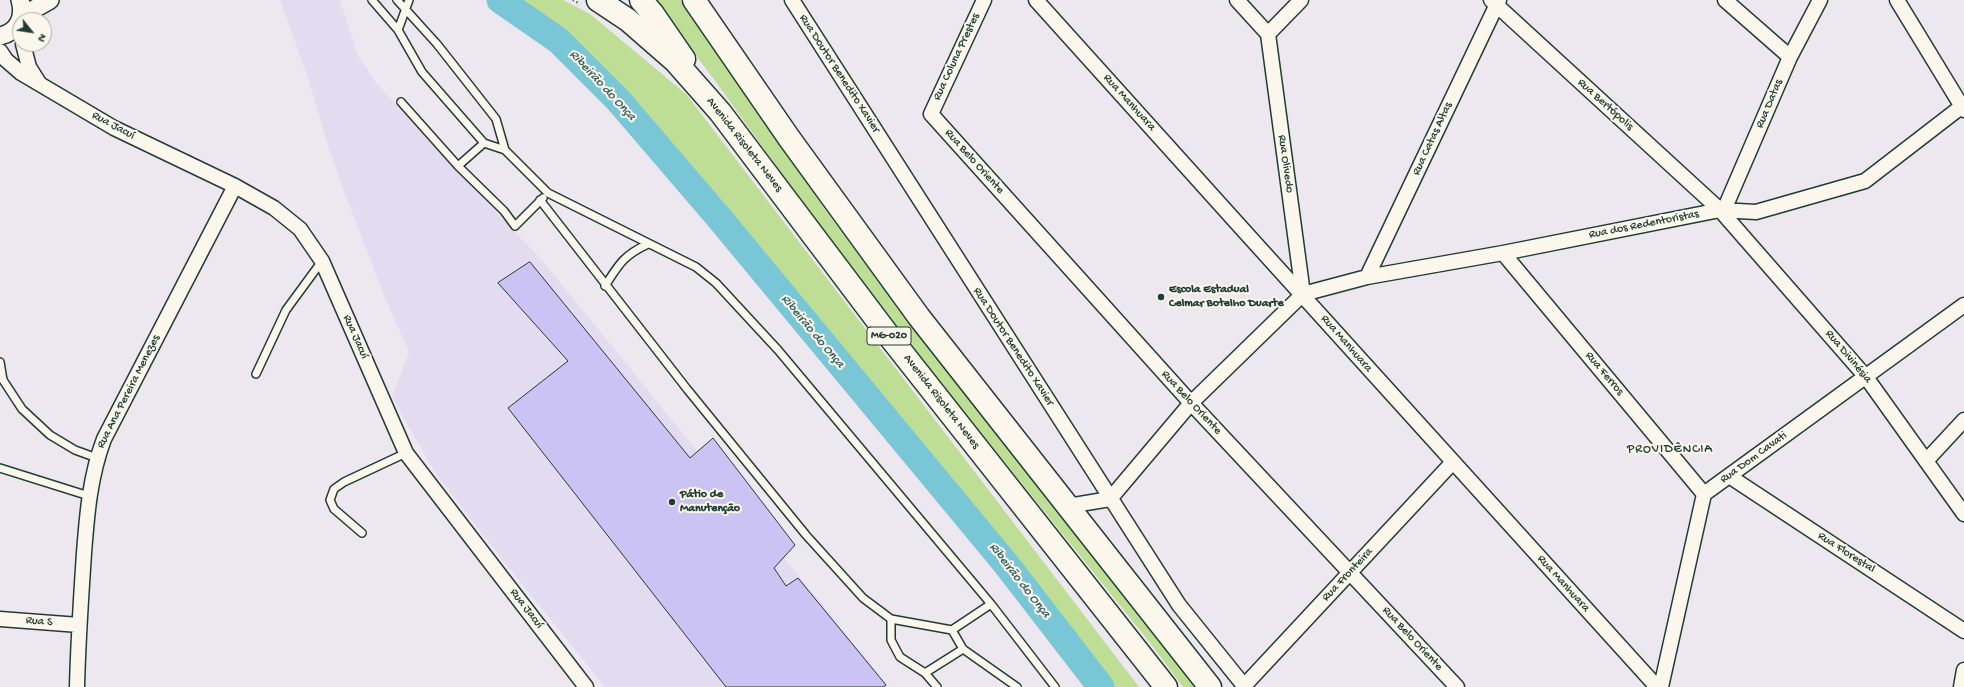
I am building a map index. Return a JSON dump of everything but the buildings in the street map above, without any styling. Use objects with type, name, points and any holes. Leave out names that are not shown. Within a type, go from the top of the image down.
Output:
[{"type":"highway","name":"Avenida Risoleta Neves","points":[[598,0],[628,20],[675,61],[720,112],[889,336],[1166,687]]},
{"type":"highway","points":[[641,0],[653,14],[720,112]]},
{"type":"highway","name":"MG-020","points":[[694,0],[789,138],[919,317],[1210,687]]},
{"type":"street","points":[[31,12],[50,0]]},
{"type":"street","name":"Rua Doutor Benedito Xavier","points":[[792,0],[1179,605],[1244,687]]},
{"type":"street","name":"Rua Coluna Prestes","points":[[931,114],[984,0]]},
{"type":"street","name":"Rua Manhuara","points":[[1036,0],[1303,294],[1452,463],[1657,687]]},
{"type":"street","points":[[1237,0],[1268,34],[1302,0]]},
{"type":"street","points":[[1725,0],[1790,57]]},
{"type":"street","name":"Rua Datas","points":[[1722,210],[1790,57],[1820,0]]},
{"type":"street","points":[[1897,0],[1962,108]]},
{"type":"street","name":"Rua Bertópolis","points":[[1495,2],[1722,210]]},
{"type":"street","name":"Rua Catas Altas","points":[[1367,277],[1495,2]]},
{"type":"street","points":[[0,36],[12,31]]},
{"type":"street","name":"Rua Olivedo","points":[[1268,34],[1303,294]]},
{"type":"street","name":"Rua Jacuí","points":[[0,51],[6,60],[21,74],[39,83],[114,128],[235,186],[274,208],[300,229],[322,261],[406,453],[586,687]]},
{"type":"street","name":"Rua Jacuí","points":[[25,52],[29,67],[39,83]]},
{"type":"street","name":"Rua dos Redentoristas","points":[[1303,294],[1367,277],[1503,253],[1722,210],[1756,212],[1865,181],[1962,108]]},
{"type":"street","name":"Rua Belo Oriente","points":[[931,114],[1191,403],[1457,687]]},
{"type":"street","name":"Rua Ana Pereira Menezes","points":[[77,687],[79,625],[89,496],[97,458],[107,432],[235,186]]},
{"type":"street","name":"Rua Divinésia","points":[[1722,210],[1866,377],[1964,514]]},
{"type":"street","name":"Rua Ferros","points":[[1503,253],[1704,494]]},
{"type":"street","points":[[1068,506],[1110,499],[1191,403],[1303,294]]},
{"type":"street","name":"Rua Dom Cavati","points":[[1704,494],[1964,305]]},
{"type":"street","points":[[1926,461],[1964,420]]},
{"type":"street","name":"Rua Fronteira","points":[[1244,687],[1452,463]]},
{"type":"street","name":"Rua Florestal","points":[[1729,476],[1964,631]]},
{"type":"street","points":[[1661,687],[1704,494]]},
{"type":"street","name":"Rua S","points":[[0,619],[79,625]]},
{"type":"street","points":[[1961,687],[1964,670]]},
{"type":"lane","points":[[372,0],[398,30],[422,72],[484,143],[505,150],[548,193],[696,267],[716,282],[778,350],[991,604],[1055,687]]},
{"type":"lane","points":[[397,0],[437,44],[496,119],[505,150]]},
{"type":"lane","points":[[398,30],[404,9],[409,0]]},
{"type":"lane","points":[[401,102],[458,166],[504,211],[515,226],[548,193]]},
{"type":"lane","points":[[458,166],[484,143]]},
{"type":"lane","points":[[540,200],[605,286],[687,389],[806,535],[863,598],[891,619],[952,630],[991,604]]},
{"type":"lane","points":[[605,286],[619,265],[631,252],[648,244]]},
{"type":"lane","points":[[256,374],[286,310],[322,261]]},
{"type":"lane","points":[[0,362],[3,380],[22,409],[50,435],[75,450],[97,458]]},
{"type":"lane","points":[[362,533],[334,509],[330,500],[334,490],[344,482],[406,453]]},
{"type":"lane","points":[[0,468],[89,496]]},
{"type":"lane","points":[[891,619],[891,640],[900,657],[924,673],[937,687]]},
{"type":"lane","points":[[952,630],[963,649],[1017,687]]},
{"type":"lane","points":[[924,673],[963,649]]},
{"type":"shaded area","points":[[280,0],[340,0],[358,56],[376,83],[546,265],[889,687],[605,687],[436,474],[392,397],[409,352],[385,298],[347,199],[330,152],[307,75]]},
{"type":"green space","points":[[509,0],[563,0],[590,14],[686,94],[1139,687],[1106,687],[948,486],[648,127],[567,41]]},
{"type":"green space","points":[[651,0],[680,0],[826,211],[923,342],[1197,687],[1183,687],[1151,644],[896,327],[817,223],[716,82],[670,21]]},
{"type":"waterway","name":"Ribeirão do Onça","points":[[500,0],[559,41],[618,100],[720,219],[1006,564],[1101,687]]},
{"type":"place","name":"Escola Estadual Celmar Botelho Duarte","points":[[1161,297]]},
{"type":"place","name":"Pátio de Manutenção","points":[[672,502]]},
{"type":"district","name":"PROVIDÊNCIA","points":[[1670,450]]}]
